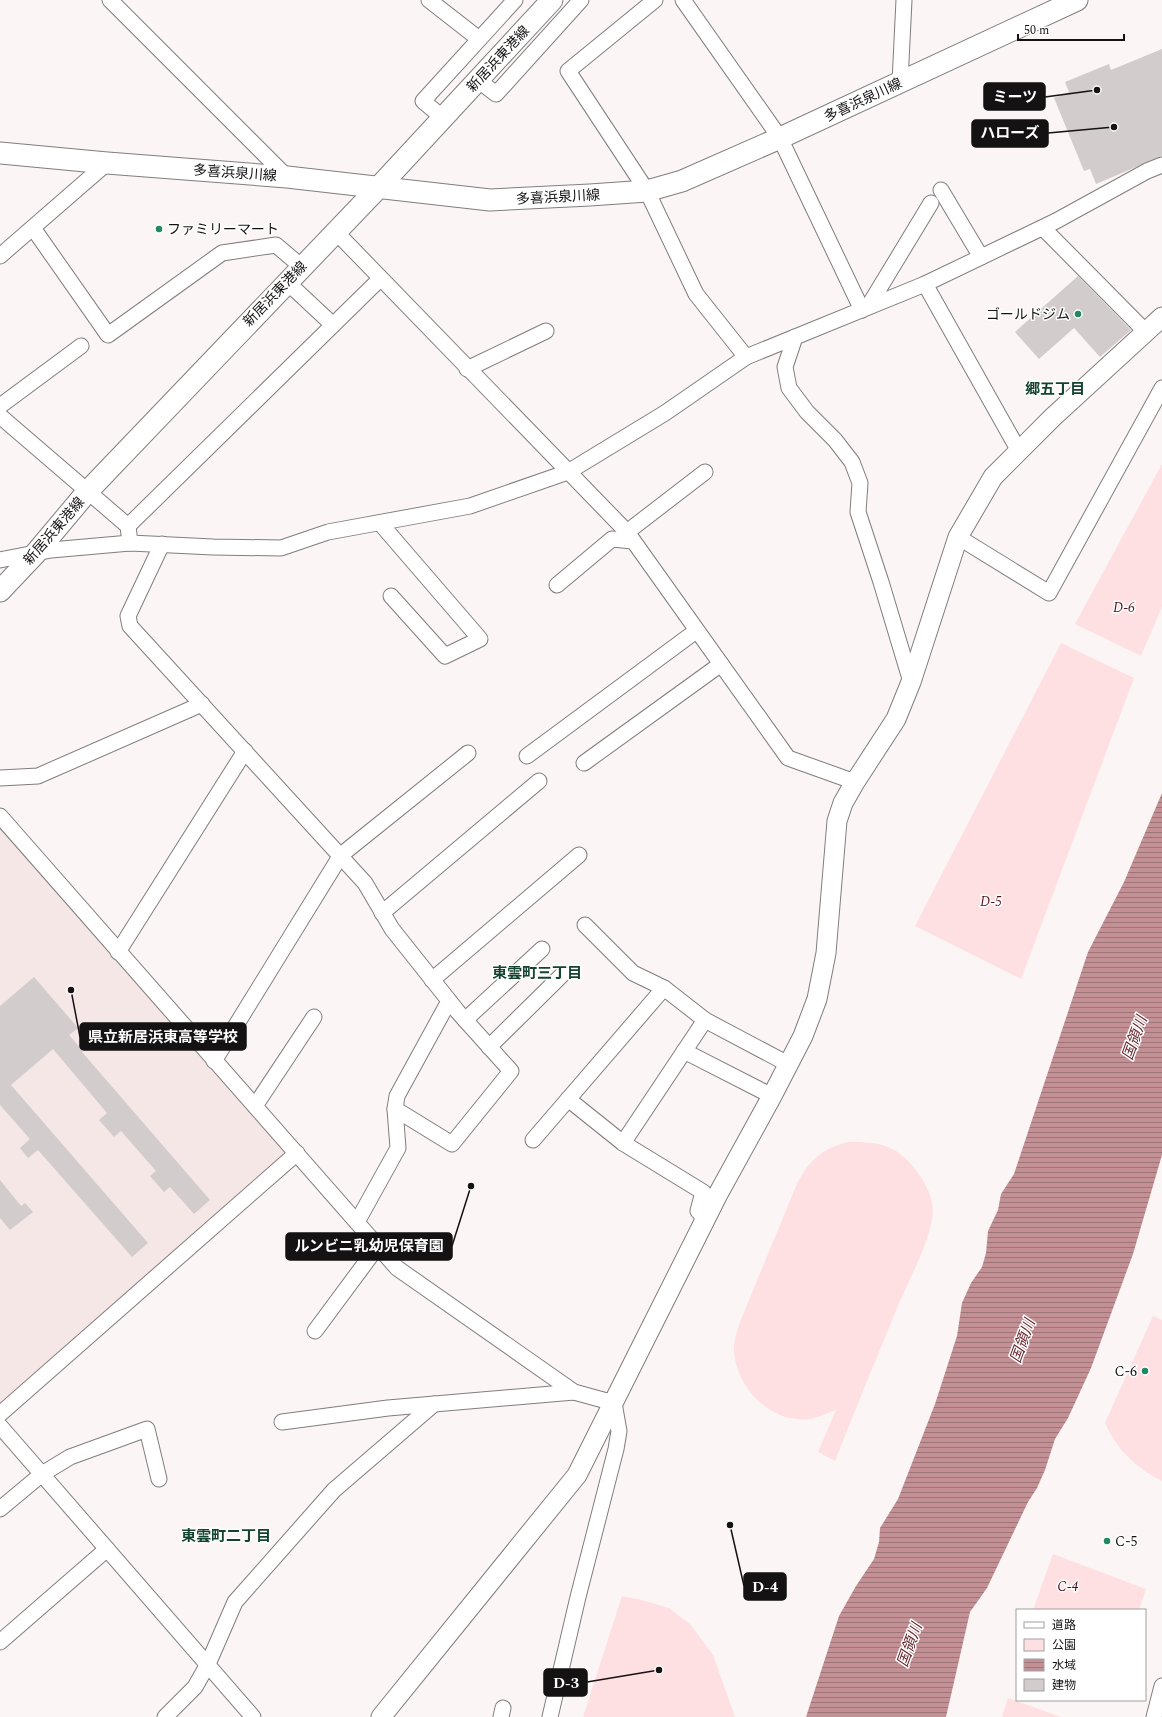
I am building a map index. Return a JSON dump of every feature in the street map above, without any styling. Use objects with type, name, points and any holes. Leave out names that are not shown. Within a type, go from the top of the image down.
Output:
[{"type":"main road","name":"新居浜東港線","points":[[0,590],[35,554],[87,492],[378,188],[552,0]]},
{"type":"main road","name":"多喜浜泉川線","points":[[0,152],[106,163],[287,177],[490,200],[647,191],[682,181],[780,138],[1077,0]]},
{"type":"street","points":[[110,0],[287,177]]},
{"type":"street","points":[[429,0],[478,39]]},
{"type":"street","points":[[443,118],[423,102],[478,39],[515,0]]},
{"type":"street","points":[[478,80],[496,94],[581,0]]},
{"type":"street","points":[[655,0],[568,72],[647,191],[696,294],[746,357]]},
{"type":"street","points":[[683,0],[780,138],[865,309]]},
{"type":"street","points":[[900,82],[904,0]]},
{"type":"street","points":[[0,256],[106,163]]},
{"type":"street","points":[[0,560],[51,550],[130,543],[281,548],[328,532],[470,506],[568,472],[665,413],[746,357],[925,284],[1043,228],[1147,171],[1162,165]]},
{"type":"street","points":[[941,190],[981,257]]},
{"type":"street","points":[[865,309],[931,203]]},
{"type":"street","points":[[33,228],[108,335],[222,253],[276,245],[302,267]]},
{"type":"street","points":[[1043,228],[1146,332]]},
{"type":"street","points":[[336,232],[630,536],[696,631],[788,758],[855,782]]},
{"type":"street","points":[[128,526],[380,279]]},
{"type":"street","points":[[287,282],[333,325]]},
{"type":"street","points":[[925,284],[1019,451]]},
{"type":"street","points":[[381,1717],[577,1475],[705,1219],[803,1036],[818,999],[826,953],[837,821],[843,803],[855,782],[896,719],[911,682],[958,537],[993,477],[1053,417],[1162,317]]},
{"type":"street","points":[[467,369],[546,331]]},
{"type":"street","points":[[795,337],[785,367],[789,388],[807,412],[835,440],[852,462],[860,483],[858,512],[882,582],[911,682]]},
{"type":"street","points":[[0,406],[81,346]]},
{"type":"street","points":[[958,537],[1049,593],[1162,388]]},
{"type":"street","points":[[0,416],[128,526],[130,543]]},
{"type":"street","points":[[557,585],[612,539],[630,536],[705,472]]},
{"type":"street","points":[[380,523],[480,639],[445,656],[391,596]]},
{"type":"street","points":[[162,544],[128,616],[130,626],[341,854],[365,882],[392,929],[449,1001],[511,1071],[452,1144],[395,1109]]},
{"type":"street","points":[[527,756],[696,631]]},
{"type":"street","points":[[584,763],[721,664]]},
{"type":"street","points":[[0,778],[38,776],[202,704]]},
{"type":"street","points":[[118,952],[245,751]]},
{"type":"street","points":[[214,1061],[341,854],[468,753]]},
{"type":"street","points":[[382,913],[539,781]]},
{"type":"street","points":[[0,816],[397,1268],[574,1392]]},
{"type":"street","points":[[432,980],[579,855]]},
{"type":"street","points":[[585,924],[633,973],[664,988],[705,1020],[788,1064]]},
{"type":"street","points":[[465,1020],[542,949]]},
{"type":"street","points":[[489,1047],[563,974]]},
{"type":"street","points":[[533,1140],[664,988]]},
{"type":"street","points":[[357,1222],[398,1148],[395,1109],[397,1096],[449,1001]]},
{"type":"street","points":[[255,1106],[314,1017]]},
{"type":"street","points":[[623,1143],[705,1020]]},
{"type":"street","points":[[684,1051],[772,1096]]},
{"type":"street","points":[[568,1100],[623,1143],[703,1192],[698,1211],[705,1219]]},
{"type":"street","points":[[0,1414],[297,1153]]},
{"type":"street","points":[[314,1331],[378,1246]]},
{"type":"street","points":[[282,1422],[388,1408],[574,1392],[614,1402]]},
{"type":"street","points":[[550,1717],[578,1597],[616,1449],[619,1431],[614,1402]]},
{"type":"street","points":[[165,1717],[195,1687],[208,1664],[235,1602],[334,1490],[434,1404]]},
{"type":"street","points":[[0,1426],[253,1717]]},
{"type":"street","points":[[0,1509],[42,1474],[70,1457],[147,1429],[160,1479]]},
{"type":"street","points":[[0,1642],[107,1549]]},
{"type":"street","points":[[1154,1717],[1162,1686]]},
{"type":"shaded area","points":[[0,828],[285,1152],[284,1159],[0,1408]]},
{"type":"green space","name":"D-6","points":[[1162,464],[1162,607],[1141,656],[1075,624]]},
{"type":"green space","name":"D-5","points":[[1061,643],[1134,678],[1021,979],[915,926]]},
{"type":"green space","points":[[848,1142],[880,1145],[898,1152],[919,1174],[925,1183],[932,1202],[933,1210],[932,1221],[925,1244],[900,1301],[835,1461],[818,1452],[836,1410],[819,1417],[795,1419],[782,1416],[769,1409],[758,1401],[742,1378],[737,1365],[734,1344],[740,1322],[801,1177],[816,1157],[830,1148]]},
{"type":"green space","name":"C-6","points":[[1153,1316],[1162,1320],[1162,1481],[1141,1468],[1128,1457],[1113,1438],[1105,1423]]},
{"type":"green space","name":"C-4","points":[[1053,1554],[1146,1589],[1139,1609],[1033,1609]]},
{"type":"green space","points":[[622,1596],[669,1608],[691,1625],[713,1655],[735,1717],[583,1717]]},
{"type":"green space","points":[[1008,1698],[1061,1717],[1002,1717]]},
{"type":"water","name":"国領川","points":[[1162,793],[1162,1155],[1133,1254],[1091,1368],[1068,1418],[1055,1439],[1045,1470],[1037,1488],[1028,1502],[987,1588],[970,1612],[946,1717],[806,1717],[839,1616],[856,1586],[874,1559],[879,1542],[880,1528],[898,1499],[935,1404],[957,1336],[962,1303],[971,1283],[982,1267],[986,1253],[988,1231],[998,1210],[1001,1194],[1014,1174],[1088,952],[1124,882]]},
{"type":"building","points":[[1162,49],[1162,156],[1096,184],[1090,169],[1084,171],[1054,98],[1069,92],[1065,82],[1109,64],[1111,70]]},
{"type":"building","name":"ゴールドジム","points":[[1078,276],[1131,330],[1100,357],[1074,328],[1039,359],[1015,332]]},
{"type":"building","points":[[34,977],[78,1028],[69,1035],[83,1051],[82,1052],[210,1200],[194,1214],[170,1187],[164,1192],[150,1176],[156,1171],[121,1131],[114,1137],[99,1120],[107,1113],[53,1049],[11,1085],[148,1243],[132,1257],[38,1150],[28,1158],[20,1148],[30,1139],[0,1105],[0,1006]]},
{"type":"building","points":[[0,1180],[21,1206],[25,1203],[33,1212],[10,1230],[0,1218]]},
{"type":"place","name":"ミーツ","points":[[1097,90]]},
{"type":"place","name":"ハローズ","points":[[1114,127]]},
{"type":"place","name":"ファミリーマート","points":[[159,229]]},
{"type":"place","name":"ゴールドジム","points":[[1078,314]]},
{"type":"place","name":"県立新居浜東高等学校","points":[[71,990]]},
{"type":"place","name":"ルンビニ乳幼児保育園","points":[[471,1186]]},
{"type":"place","name":"C-6","points":[[1145,1371]]},
{"type":"place","name":"D-4","points":[[730,1525]]},
{"type":"place","name":"C-5","points":[[1107,1541]]},
{"type":"place","name":"D-3","points":[[659,1670]]},
{"type":"district","name":"郷五丁目","points":[[1055,389]]},
{"type":"district","name":"東雲町三丁目","points":[[537,973]]},
{"type":"district","name":"東雲町二丁目","points":[[226,1536]]}]
